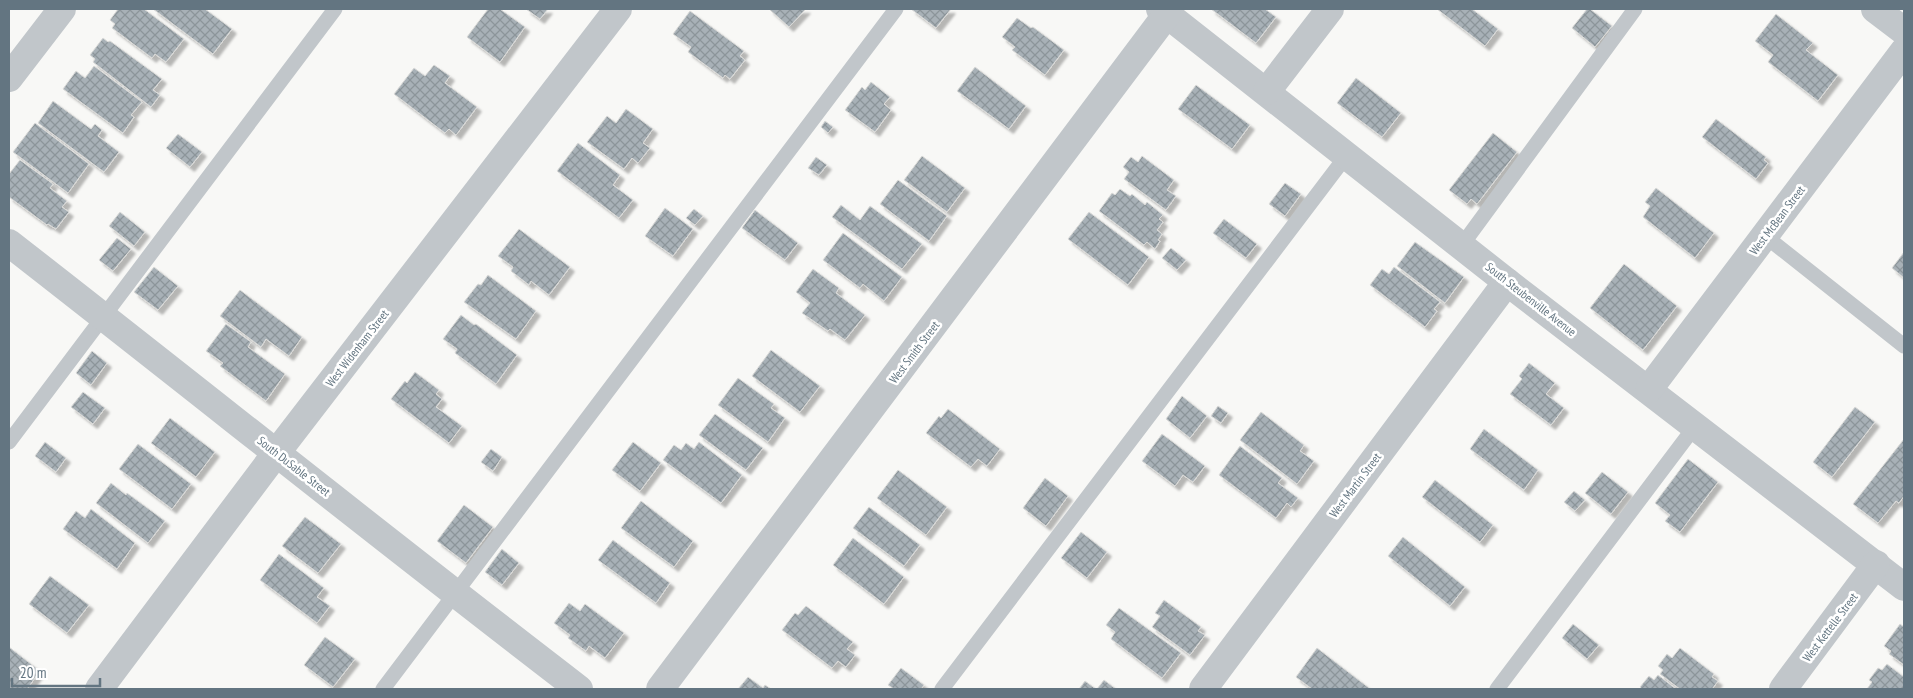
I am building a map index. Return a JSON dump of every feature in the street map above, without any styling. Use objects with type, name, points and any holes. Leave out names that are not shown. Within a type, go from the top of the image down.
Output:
[{"type":"street","points":[[9,78],[62,9]]},
{"type":"street","name":"West Widenham Street","points":[[99,689],[277,452],[618,9]]},
{"type":"street","points":[[1267,91],[1330,9]]},
{"type":"street","points":[[1875,9],[1904,31]]},
{"type":"street","name":"South Steubenville Avenue","points":[[1164,12],[1267,91],[1507,282],[1696,425],[1904,587]]},
{"type":"street","name":"West Smith Street","points":[[660,689],[1164,12]]},
{"type":"street","name":"West McBean Street","points":[[1649,389],[1904,51]]},
{"type":"street","name":"South DuSable Street","points":[[9,243],[277,452],[455,594],[579,689]]},
{"type":"street","name":"West Martin Street","points":[[1203,689],[1507,282]]},
{"type":"street","name":"West Kettelle Street","points":[[1783,689],[1876,564]]},
{"type":"lane","points":[[9,442],[335,9]]},
{"type":"lane","points":[[383,689],[896,9]]},
{"type":"lane","points":[[1462,245],[1635,9]]},
{"type":"lane","points":[[942,689],[1347,155]]},
{"type":"lane","points":[[1765,236],[1904,346]]},
{"type":"lane","points":[[1497,689],[1696,425]]},
{"type":"building","points":[[118,9],[144,9],[184,39],[166,62],[155,54],[152,58],[112,28],[115,24],[110,20]]},
{"type":"building","points":[[153,9],[205,9],[232,29],[213,54]]},
{"type":"building","points":[[488,9],[500,9],[525,27],[500,62],[467,37]]},
{"type":"building","points":[[526,9],[548,9],[540,19]]},
{"type":"building","points":[[769,9],[806,9],[789,27]]},
{"type":"building","points":[[911,9],[951,9],[936,28]]},
{"type":"building","points":[[1211,9],[1265,9],[1276,17],[1256,43]]},
{"type":"building","points":[[1437,9],[1472,9],[1498,29],[1485,46]]},
{"type":"building","points":[[1587,9],[1590,9],[1612,26],[1595,47],[1572,28]]},
{"type":"building","points":[[690,11],[744,51],[740,56],[745,60],[730,79],[725,75],[723,78],[688,52],[691,47],[673,34]]},
{"type":"building","points":[[1776,14],[1813,43],[1806,50],[1838,75],[1818,101],[1768,62],[1773,55],[1755,41]]},
{"type":"building","points":[[1017,18],[1031,28],[1033,27],[1064,50],[1045,75],[1012,50],[1015,47],[1002,37]]},
{"type":"building","points":[[103,38],[108,42],[110,41],[162,79],[153,90],[160,95],[151,107],[93,62],[95,59],[90,55]]},
{"type":"building","points":[[434,65],[450,76],[445,83],[477,107],[456,135],[449,129],[445,133],[394,94],[414,68],[425,76]]},
{"type":"building","points":[[94,66],[142,102],[131,115],[134,117],[123,133],[63,89],[76,71],[85,78]]},
{"type":"building","points":[[975,67],[1026,106],[1009,129],[957,91]]},
{"type":"building","points":[[1356,78],[1401,113],[1382,137],[1337,103]]},
{"type":"building","points":[[871,82],[890,97],[884,104],[891,110],[875,132],[845,110],[862,87],[865,90]]},
{"type":"building","points":[[1196,85],[1250,125],[1232,149],[1178,109]]},
{"type":"building","points":[[53,101],[91,129],[95,124],[102,130],[98,136],[119,152],[104,172],[38,123]]},
{"type":"building","points":[[626,109],[653,129],[643,143],[650,148],[638,163],[632,158],[624,169],[587,142],[607,116],[616,123]]},
{"type":"building","points":[[1716,119],[1766,157],[1764,160],[1768,163],[1756,179],[1702,137]]},
{"type":"building","points":[[825,121],[833,127],[828,133],[821,127]]},
{"type":"building","points":[[35,123],[89,164],[68,193],[13,152]]},
{"type":"building","points":[[1493,133],[1517,152],[1477,204],[1471,199],[1467,204],[1449,190]]},
{"type":"building","points":[[178,134],[202,152],[190,167],[166,148]]},
{"type":"building","points":[[578,143],[620,175],[613,185],[633,200],[619,218],[557,171]]},
{"type":"building","points":[[922,156],[965,188],[947,212],[904,180]]},
{"type":"building","points":[[1142,156],[1174,180],[1167,190],[1176,196],[1166,210],[1124,179],[1129,172],[1123,167],[1131,157],[1138,162]]},
{"type":"building","points":[[816,157],[827,165],[819,175],[808,168]]},
{"type":"building","points":[[20,160],[53,184],[50,188],[67,201],[62,207],[69,212],[56,229],[47,225],[9,197],[9,174]]},
{"type":"building","points":[[898,180],[947,216],[929,241],[880,204]]},
{"type":"building","points":[[1285,183],[1301,194],[1285,216],[1269,204]]},
{"type":"building","points":[[1656,188],[1714,233],[1695,258],[1643,217],[1650,206],[1645,202]]},
{"type":"building","points":[[1120,189],[1130,196],[1132,194],[1145,205],[1147,202],[1163,215],[1159,219],[1163,222],[1157,230],[1162,234],[1155,249],[1147,242],[1144,245],[1099,211],[1112,193],[1115,195]]},
{"type":"building","points":[[841,205],[860,220],[870,206],[922,244],[902,269],[832,217]]},
{"type":"building","points":[[665,208],[693,229],[673,256],[645,236]]},
{"type":"building","points":[[694,209],[703,216],[695,225],[686,218]]},
{"type":"building","points":[[755,210],[798,243],[785,260],[742,228]]},
{"type":"building","points":[[120,212],[145,232],[134,246],[109,226]]},
{"type":"building","points":[[1089,212],[1149,257],[1128,285],[1068,239]]},
{"type":"building","points":[[1224,219],[1257,244],[1246,258],[1213,233]]},
{"type":"building","points":[[519,229],[570,267],[549,295],[531,281],[529,285],[511,271],[513,267],[498,256]]},
{"type":"building","points":[[843,233],[902,277],[884,301],[863,284],[860,288],[823,260]]},
{"type":"building","points":[[117,238],[131,249],[113,271],[99,260]]},
{"type":"building","points":[[1415,242],[1464,277],[1445,303],[1397,266]]},
{"type":"building","points":[[1171,248],[1186,260],[1177,270],[1162,258]]},
{"type":"building","points":[[1904,252],[1904,278],[1892,268]]},
{"type":"building","points":[[1624,264],[1677,306],[1643,350],[1590,308]]},
{"type":"building","points":[[154,267],[178,286],[158,310],[134,292]]},
{"type":"building","points":[[1394,267],[1440,302],[1434,309],[1437,311],[1425,327],[1370,285],[1382,269],[1389,274]]},
{"type":"building","points":[[813,269],[839,288],[836,293],[865,315],[845,340],[802,313],[810,303],[796,292]]},
{"type":"building","points":[[488,275],[536,311],[516,339],[464,302]]},
{"type":"building","points":[[240,290],[302,337],[289,356],[266,339],[261,347],[220,316]]},
{"type":"building","points":[[461,315],[517,355],[496,384],[455,353],[457,349],[443,339]]},
{"type":"building","points":[[226,324],[251,342],[248,347],[285,374],[266,401],[220,366],[223,363],[206,351]]},
{"type":"building","points":[[771,350],[820,386],[800,412],[752,376]]},
{"type":"building","points":[[92,351],[107,363],[91,385],[76,373]]},
{"type":"building","points":[[1529,363],[1555,383],[1546,394],[1564,408],[1551,425],[1510,394],[1522,379],[1519,376]]},
{"type":"building","points":[[415,372],[439,390],[436,394],[442,399],[436,407],[462,426],[449,443],[391,399]]},
{"type":"building","points":[[738,378],[774,404],[771,408],[785,418],[768,442],[718,405]]},
{"type":"building","points":[[83,392],[105,408],[93,424],[71,407]]},
{"type":"building","points":[[1182,396],[1207,416],[1190,438],[1166,419]]},
{"type":"building","points":[[1218,406],[1228,413],[1221,423],[1211,416]]},
{"type":"building","points":[[1855,407],[1875,422],[1832,477],[1813,462]]},
{"type":"building","points":[[948,409],[1000,449],[987,466],[978,459],[971,467],[926,433],[939,416],[941,418]]},
{"type":"building","points":[[1261,412],[1304,445],[1300,451],[1314,461],[1297,484],[1240,440]]},
{"type":"building","points":[[715,414],[763,448],[746,470],[699,435]]},
{"type":"building","points":[[170,418],[215,452],[196,477],[151,443]]},
{"type":"building","points":[[1484,429],[1538,470],[1524,490],[1470,449]]},
{"type":"building","points":[[1162,434],[1205,466],[1193,482],[1183,475],[1175,486],[1142,461]]},
{"type":"building","points":[[1904,439],[1904,496],[1899,503],[1896,501],[1878,523],[1853,504]]},
{"type":"building","points":[[45,442],[66,458],[56,472],[35,456]]},
{"type":"building","points":[[633,442],[661,463],[640,491],[612,470]]},
{"type":"building","points":[[699,442],[742,475],[721,503],[663,460],[674,445],[681,450],[686,443],[694,449]]},
{"type":"building","points":[[138,444],[191,484],[172,509],[119,469]]},
{"type":"building","points":[[1240,446],[1282,478],[1278,483],[1298,498],[1291,507],[1287,503],[1276,518],[1219,475]]},
{"type":"building","points":[[491,449],[502,457],[493,471],[481,462]]},
{"type":"building","points":[[1688,459],[1718,482],[1680,532],[1665,521],[1670,515],[1655,503]]},
{"type":"building","points":[[898,470],[947,507],[926,535],[877,498]]},
{"type":"building","points":[[1602,472],[1628,492],[1611,514],[1585,493]]},
{"type":"building","points":[[1045,478],[1068,496],[1046,526],[1023,508]]},
{"type":"building","points":[[1435,480],[1493,525],[1480,542],[1422,497]]},
{"type":"building","points":[[111,483],[165,521],[148,543],[96,503]]},
{"type":"building","points":[[1574,491],[1585,500],[1575,511],[1564,502]]},
{"type":"building","points":[[641,501],[693,541],[674,567],[621,528]]},
{"type":"building","points":[[464,505],[493,527],[466,563],[437,541]]},
{"type":"building","points":[[869,507],[920,545],[904,566],[853,528]]},
{"type":"building","points":[[91,509],[135,543],[117,569],[63,529],[76,511],[85,518]]},
{"type":"building","points":[[305,517],[341,544],[318,573],[282,546]]},
{"type":"building","points":[[1081,532],[1107,552],[1087,578],[1061,558]]},
{"type":"building","points":[[1403,537],[1465,587],[1450,606],[1388,556]]},
{"type":"building","points":[[853,538],[904,577],[884,604],[833,565]]},
{"type":"building","points":[[613,540],[670,583],[656,603],[598,560]]},
{"type":"building","points":[[502,549],[519,563],[502,585],[485,572]]},
{"type":"building","points":[[279,554],[324,588],[317,597],[330,606],[317,623],[260,580]]},
{"type":"building","points":[[50,576],[89,605],[67,633],[29,604]]},
{"type":"building","points":[[1164,600],[1201,627],[1198,631],[1205,635],[1190,655],[1152,627],[1160,616],[1155,613]]},
{"type":"building","points":[[569,603],[580,611],[585,604],[624,633],[605,658],[589,646],[586,651],[568,638],[570,635],[554,623]]},
{"type":"building","points":[[806,606],[853,642],[847,649],[855,655],[846,667],[838,661],[832,668],[782,630],[795,613],[798,615]]},
{"type":"building","points":[[1119,608],[1181,653],[1162,678],[1111,639],[1115,632],[1106,625]]},
{"type":"building","points":[[1573,624],[1599,645],[1587,659],[1562,638]]},
{"type":"building","points":[[1900,624],[1904,627],[1904,665],[1889,654],[1891,651],[1884,646]]},
{"type":"building","points":[[325,637],[355,659],[333,687],[304,665]]},
{"type":"building","points":[[9,647],[40,671],[27,689],[9,689]]},
{"type":"building","points":[[1317,648],[1369,688],[1312,689],[1296,677]]},
{"type":"building","points":[[1680,648],[1714,674],[1712,677],[1718,681],[1712,689],[1680,689],[1660,674],[1663,670],[1658,666],[1667,654],[1672,658]]},
{"type":"building","points":[[1887,664],[1904,677],[1904,689],[1867,689],[1872,682],[1869,680],[1878,668],[1882,670]]},
{"type":"building","points":[[901,668],[924,685],[921,689],[894,689],[888,685]]},
{"type":"building","points":[[1658,675],[1676,689],[1642,689],[1640,687],[1649,676],[1654,680]]},
{"type":"building","points":[[748,677],[763,688],[765,685],[771,689],[738,689]]},
{"type":"building","points":[[1104,680],[1116,689],[1097,689]]},
{"type":"building","points":[[1085,681],[1096,689],[1079,689]]}]
